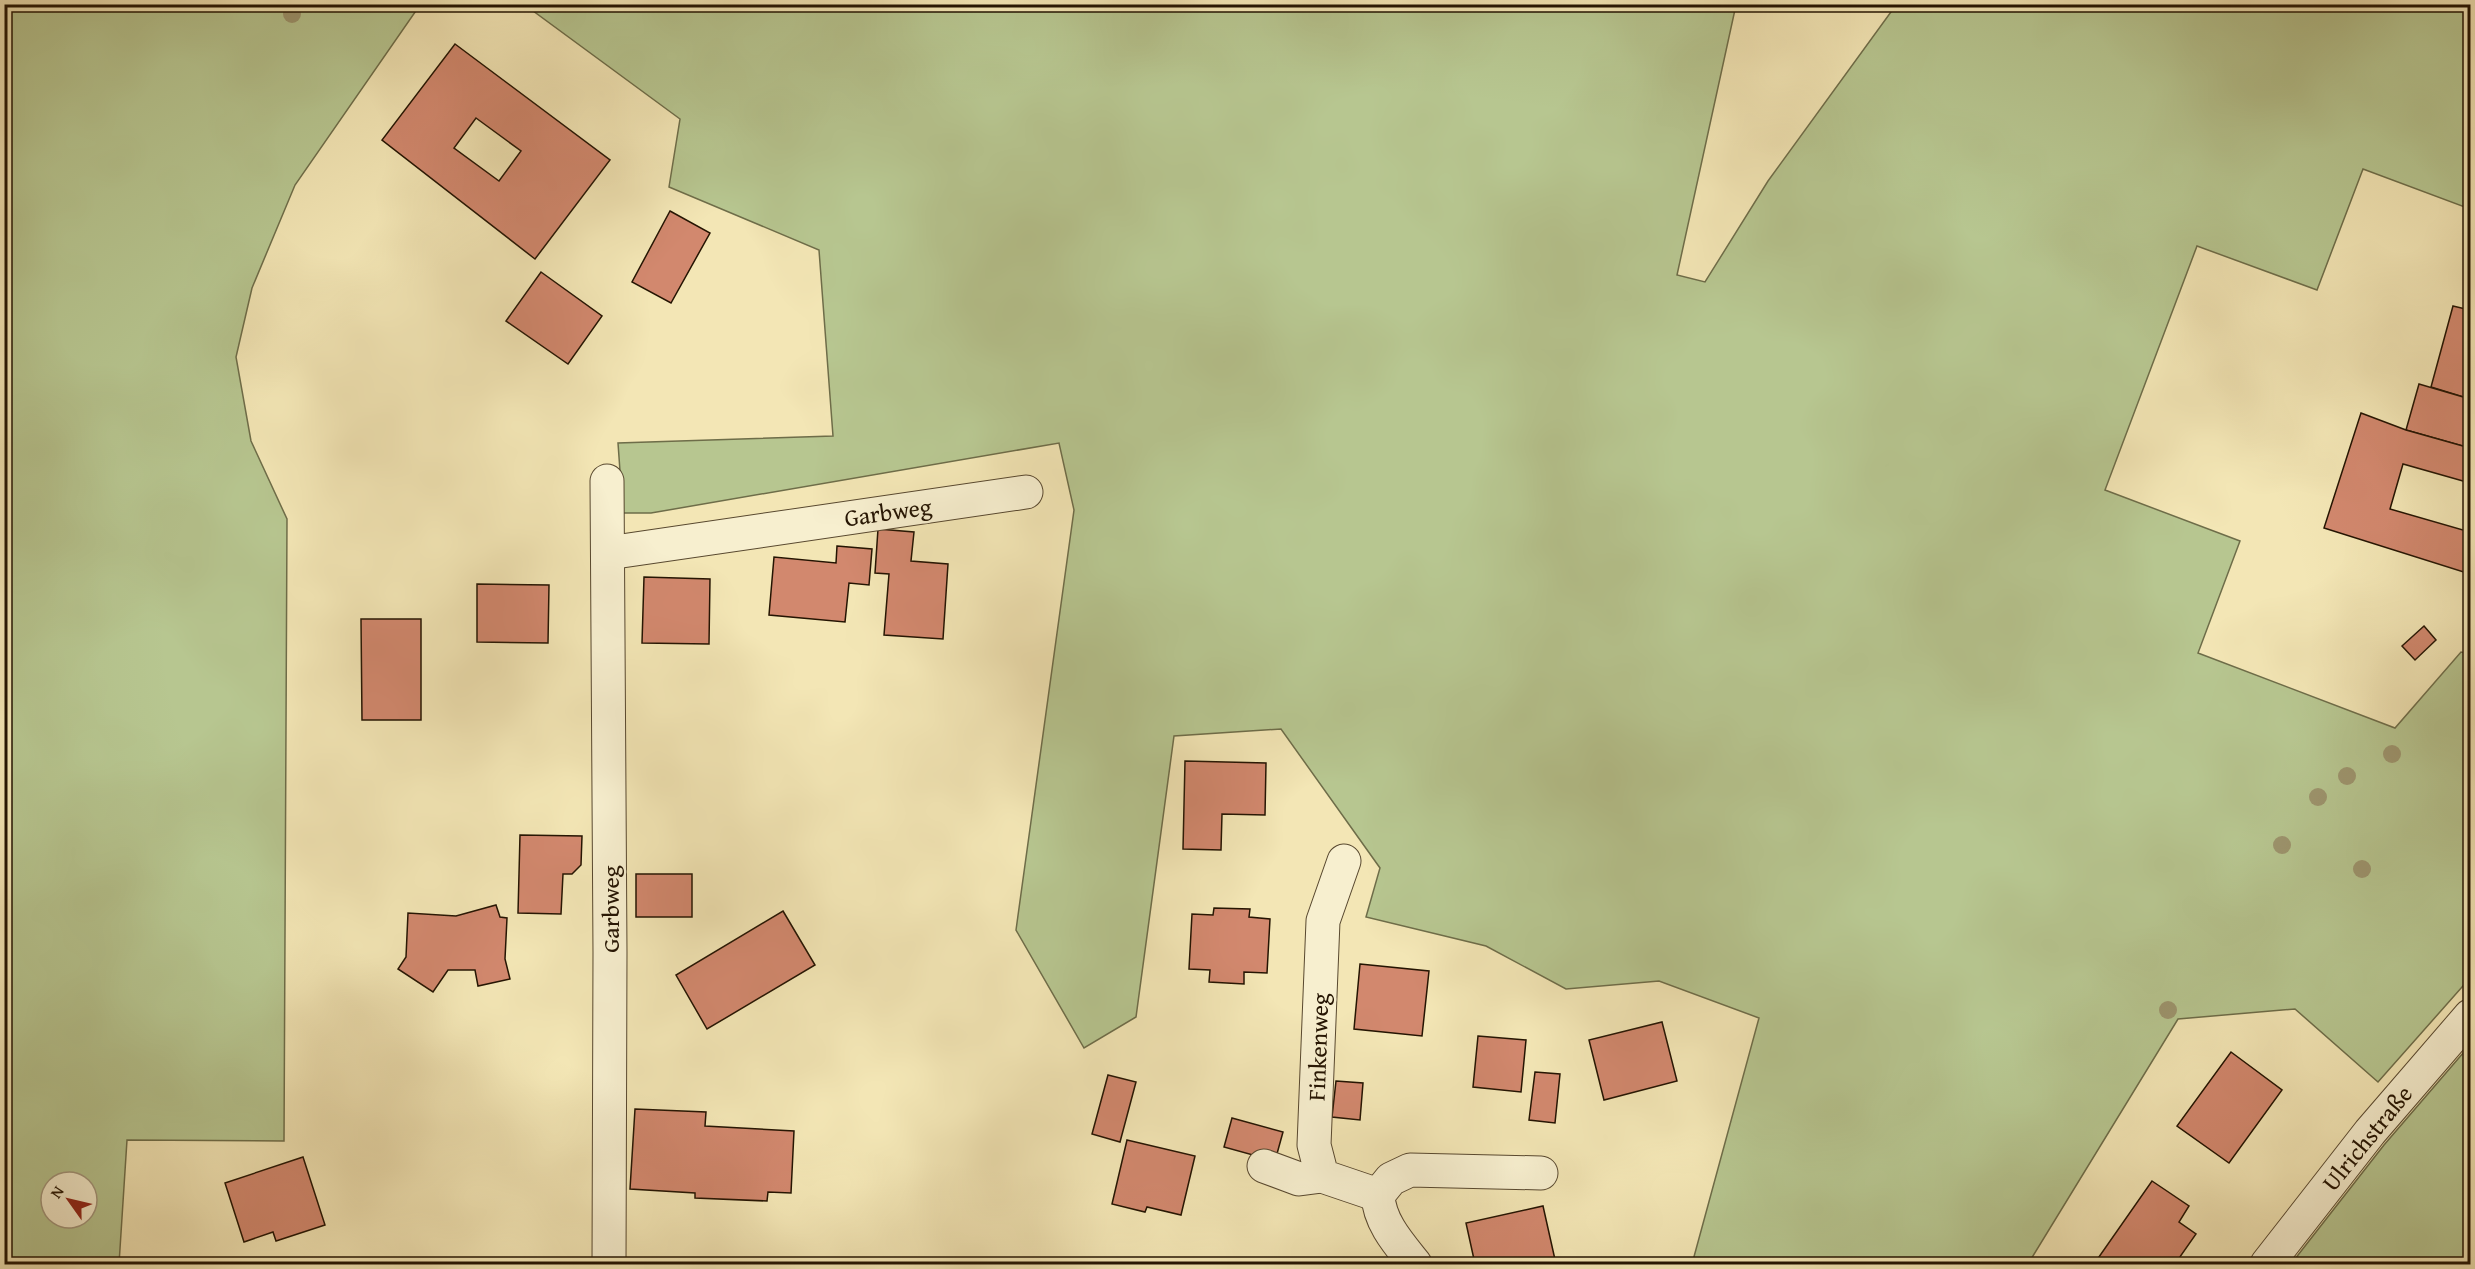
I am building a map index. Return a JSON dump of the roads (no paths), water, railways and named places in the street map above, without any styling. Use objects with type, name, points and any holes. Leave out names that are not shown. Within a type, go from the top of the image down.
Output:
[{"type":"street","name":"Garbweg","points":[[607,481],[609,1264]]},
{"type":"street","name":"Garbweg","points":[[608,553],[1026,492]]},
{"type":"street","name":"Finkenweg","points":[[1322,1176],[1314,1145],[1323,921],[1344,861]]},
{"type":"street","name":"Ulrichstraße","points":[[2267,1264],[2370,1132],[2470,1016]]},
{"type":"street","points":[[1264,1166],[1299,1179],[1322,1176],[1378,1195]]},
{"type":"street","points":[[1415,1264],[1395,1239],[1379,1208],[1378,1195],[1391,1179],[1410,1170],[1541,1173]]}]
